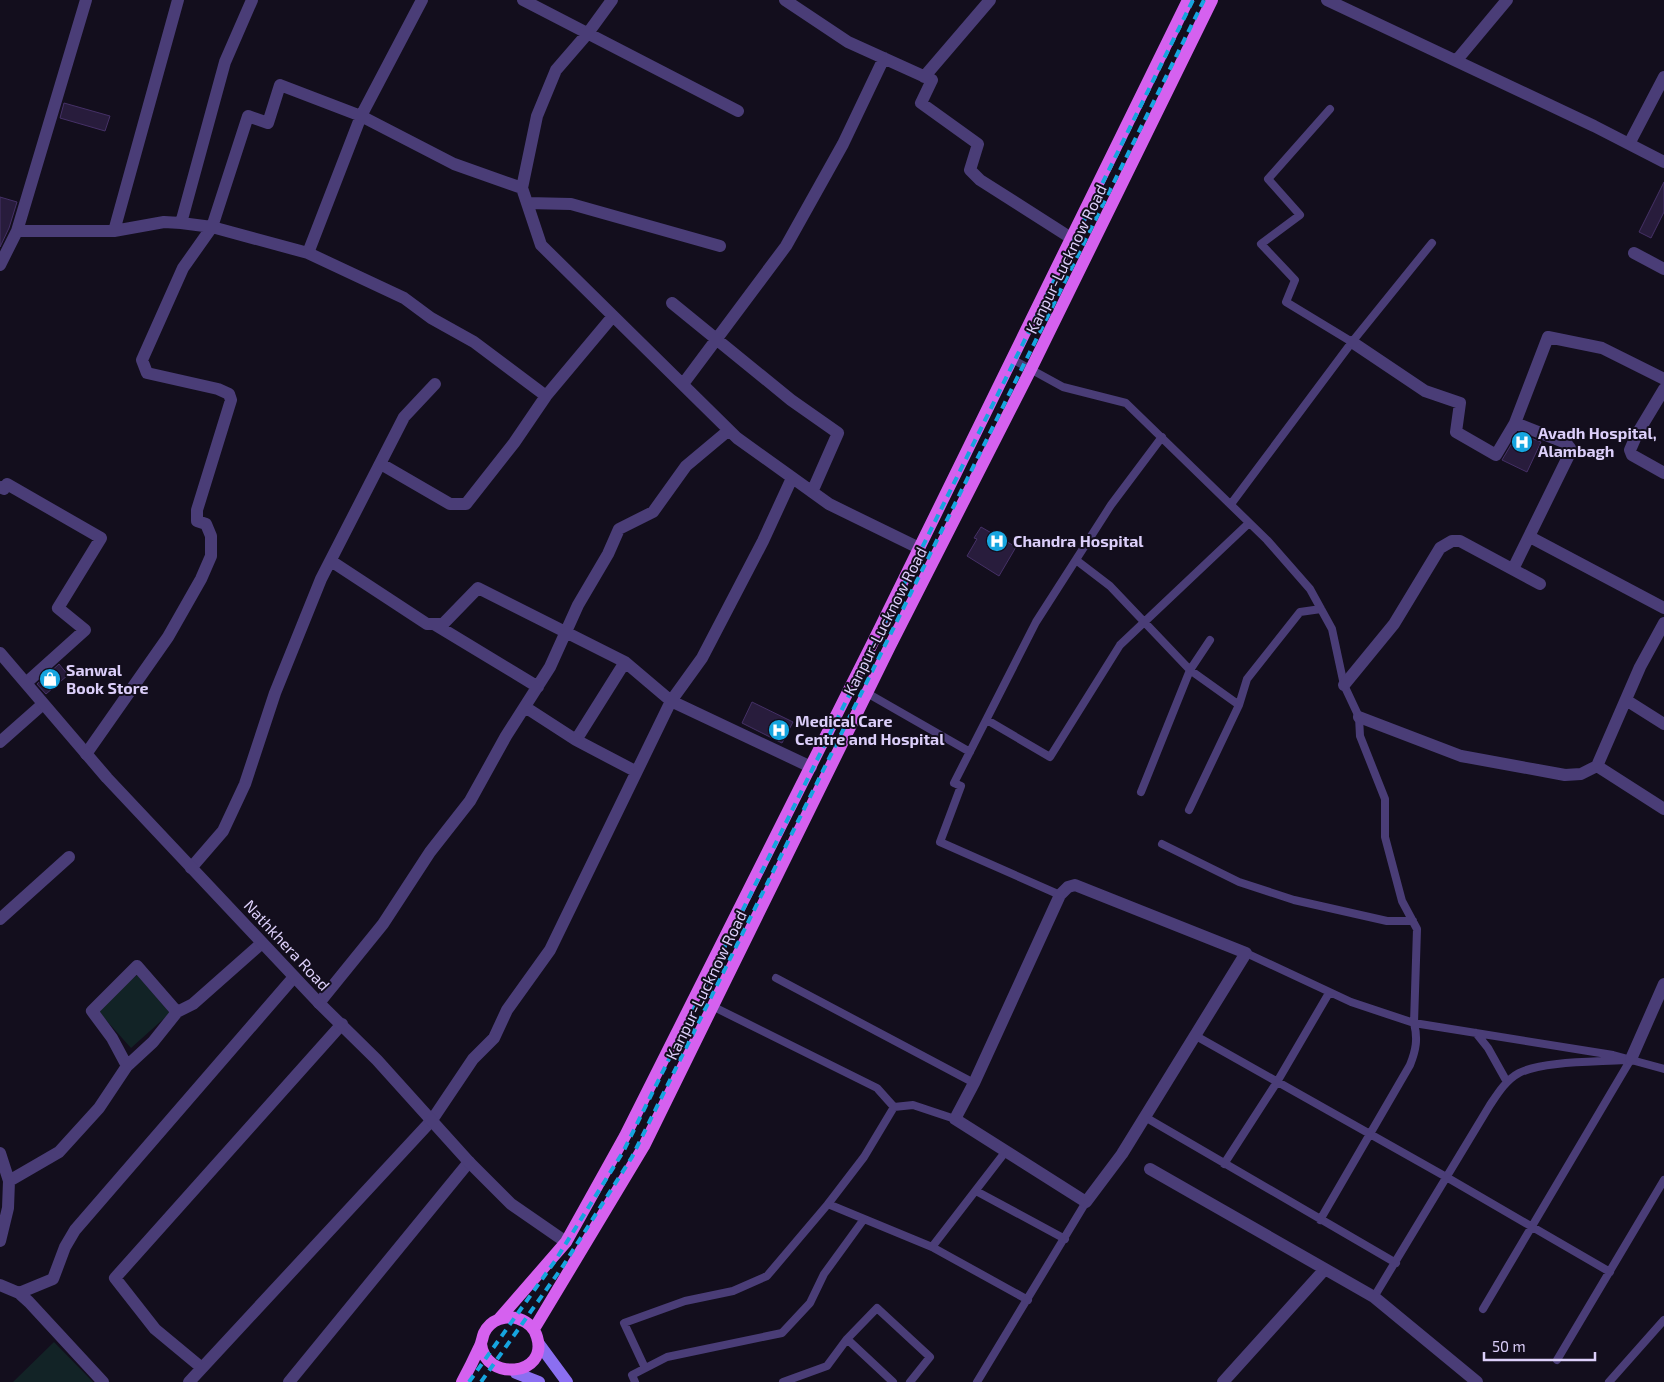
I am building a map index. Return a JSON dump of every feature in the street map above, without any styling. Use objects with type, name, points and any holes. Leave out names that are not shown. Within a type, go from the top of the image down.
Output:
[{"type":"main road","name":"Kanpur-Lucknow Road","points":[[498,1319],[566,1242],[625,1136],[811,767],[1188,0]]},
{"type":"main road","name":"Kanpur-Lucknow Road","points":[[534,1329],[644,1146],[1212,0]]},
{"type":"main road","points":[[732,924],[750,933]]},
{"type":"main road","points":[[462,1382],[481,1344],[484,1332],[498,1319],[514,1317],[522,1319],[534,1329],[539,1344],[566,1382]]},
{"type":"main road","points":[[481,1344],[485,1360],[498,1371],[507,1376],[538,1382]]},
{"type":"main road","points":[[507,1376],[533,1363],[539,1344]]},
{"type":"street","points":[[0,265],[17,231],[86,0]]},
{"type":"street","points":[[114,232],[178,0]]},
{"type":"street","points":[[181,223],[225,62],[252,0]]},
{"type":"street","points":[[308,253],[361,116],[422,0]]},
{"type":"street","points":[[523,0],[738,111]]},
{"type":"street","points":[[612,0],[588,33],[556,70],[537,116],[522,188],[541,245],[729,430],[829,504],[919,548]]},
{"type":"street","points":[[786,0],[848,42],[932,80],[921,103],[978,144],[970,170],[980,180],[1071,238]]},
{"type":"street","points":[[924,77],[990,0]]},
{"type":"street","points":[[1327,0],[1664,162]]},
{"type":"street","points":[[1456,61],[1507,0]]},
{"type":"street","points":[[682,384],[786,246],[843,144],[884,58]]},
{"type":"street","points":[[1629,144],[1664,77]]},
{"type":"street","points":[[86,754],[168,637],[211,556],[211,536],[206,524],[197,521],[197,510],[232,400],[229,394],[218,389],[147,373],[142,360],[183,268],[212,227],[248,116],[268,123],[280,85],[361,116],[454,164],[522,188]]},
{"type":"street","points":[[527,203],[572,204],[720,246]]},
{"type":"street","points":[[17,231],[114,232],[164,222],[181,223],[212,227],[308,253],[404,298],[432,318],[474,342],[546,396]]},
{"type":"street","points":[[1634,253],[1664,270]]},
{"type":"street","points":[[672,303],[791,400],[838,433],[812,492]]},
{"type":"street","points":[[382,464],[450,504],[466,504],[514,443],[546,396],[613,316]]},
{"type":"street","points":[[1352,342],[1424,391],[1460,403],[1456,432],[1496,455],[1515,423],[1548,337],[1602,348],[1664,379]]},
{"type":"street","points":[[191,868],[223,831],[245,784],[276,693],[321,579],[330,561],[382,464],[404,417],[435,384]]},
{"type":"street","points":[[1664,389],[1637,434],[1630,450],[1632,455],[1664,473]]},
{"type":"street","points":[[1513,570],[1568,457],[1570,448],[1566,444],[1515,423]]},
{"type":"street","points":[[319,1003],[383,924],[430,852],[470,801],[550,667],[578,605],[608,554],[619,529],[652,512],[686,466],[729,430]]},
{"type":"street","points":[[190,1382],[432,1120],[473,1059],[494,1038],[507,1010],[550,950],[671,700],[702,658],[763,541],[792,478]]},
{"type":"street","points":[[0,487],[4,489],[7,484],[101,538],[58,608],[85,630],[26,683]]},
{"type":"street","points":[[1530,537],[1664,608]]},
{"type":"street","points":[[1344,685],[1394,624],[1440,548],[1452,541],[1460,541],[1540,584]]},
{"type":"street","points":[[330,561],[427,624],[444,624],[478,588],[625,662],[671,700],[811,767]]},
{"type":"street","points":[[1359,717],[1469,758],[1565,775],[1581,774],[1597,766],[1626,700],[1664,622]]},
{"type":"street","points":[[434,624],[538,687]]},
{"type":"street","name":"Nathkhera Road","points":[[0,653],[86,754],[191,868],[319,1003],[342,1024],[469,1162],[511,1204],[566,1242]]},
{"type":"street","points":[[576,740],[625,662]]},
{"type":"street","points":[[1626,700],[1664,724]]},
{"type":"street","points":[[0,742],[43,704]]},
{"type":"street","points":[[525,707],[576,740],[635,771]]},
{"type":"street","points":[[1597,766],[1664,809]]},
{"type":"street","points":[[0,919],[69,857]]},
{"type":"street","points":[[1075,885],[1246,954],[1122,1154],[1086,1202],[955,1119],[974,1084],[1060,896],[1068,887],[1075,885]]},
{"type":"street","points":[[9,1181],[59,1152],[99,1108],[127,1066],[153,1042],[177,1012],[193,1004],[262,943]]},
{"type":"street","points":[[127,1066],[112,1038],[92,1011],[104,998],[138,966],[177,1012]]},
{"type":"street","points":[[19,1293],[53,1279],[65,1247],[75,1230],[294,977]]},
{"type":"street","points":[[1631,1059],[1664,984]]},
{"type":"street","points":[[202,1368],[155,1329],[114,1278],[342,1024]]},
{"type":"street","points":[[0,1153],[9,1181],[8,1208],[0,1241]]},
{"type":"street","points":[[290,1382],[469,1162]]},
{"type":"street","points":[[1150,1169],[1374,1297],[1477,1382]]},
{"type":"street","points":[[1223,1382],[1324,1269]]},
{"type":"street","points":[[0,1285],[19,1293],[103,1382]]},
{"type":"lane","points":[[1330,109],[1268,179],[1300,215],[1261,244],[1295,280],[1286,302],[1352,342]]},
{"type":"lane","points":[[1230,504],[1352,342],[1432,243]]},
{"type":"lane","points":[[1012,360],[1031,368],[1062,387],[1126,403],[1249,523],[1310,589],[1332,629],[1344,685],[1359,717],[1360,736],[1385,799],[1385,837],[1402,901],[1417,929],[1414,1023],[1417,1035],[1416,1050],[1410,1065],[1320,1220]]},
{"type":"lane","points":[[1060,896],[940,842],[961,786],[954,783],[1036,622],[1111,505],[1162,437]]},
{"type":"lane","points":[[987,720],[1050,757],[1120,645],[1249,523]]},
{"type":"lane","points":[[1076,560],[1110,586],[1190,670],[1239,705]]},
{"type":"lane","points":[[1189,810],[1239,705],[1247,679],[1300,612],[1321,609]]},
{"type":"lane","points":[[1141,792],[1190,670],[1210,640]]},
{"type":"lane","points":[[867,693],[970,752]]},
{"type":"lane","points":[[1162,844],[1239,882],[1294,900],[1387,921],[1413,921]]},
{"type":"lane","points":[[1246,954],[1351,1002],[1414,1023],[1631,1059],[1664,1069]]},
{"type":"lane","points":[[776,978],[974,1084]]},
{"type":"lane","points":[[1224,1164],[1277,1082],[1330,993]]},
{"type":"lane","points":[[714,1006],[877,1088],[894,1107]]},
{"type":"lane","points":[[1476,1033],[1488,1048],[1507,1082]]},
{"type":"lane","points":[[1196,1036],[1533,1226],[1610,1272]]},
{"type":"lane","points":[[1374,1297],[1448,1178],[1490,1105],[1507,1082],[1519,1073],[1542,1066],[1631,1059]]},
{"type":"lane","points":[[1483,1309],[1631,1059]]},
{"type":"lane","points":[[894,1107],[913,1105],[955,1119]]},
{"type":"lane","points":[[645,1368],[624,1323],[685,1300],[733,1290],[767,1276],[828,1204],[864,1157],[894,1107]]},
{"type":"lane","points":[[1145,1117],[1396,1263]]},
{"type":"lane","points":[[932,1247],[1006,1151]]},
{"type":"lane","points":[[1557,1360],[1664,1180]]},
{"type":"lane","points":[[976,1190],[1065,1239]]},
{"type":"lane","points":[[977,1382],[1086,1202]]},
{"type":"lane","points":[[828,1204],[932,1247],[1028,1300]]},
{"type":"lane","points":[[635,1382],[632,1375],[668,1357],[782,1333],[810,1303],[824,1274],[864,1219]]},
{"type":"lane","points":[[784,1382],[827,1366],[847,1339],[877,1308],[930,1357],[910,1382]]},
{"type":"lane","points":[[1609,1382],[1664,1320]]},
{"type":"lane","points":[[847,1339],[893,1382]]},
{"type":"shaded area","points":[[137,975],[170,1013],[131,1048],[97,1010]]},
{"type":"shaded area","points":[[54,1342],[93,1382],[13,1382]]},
{"type":"building","points":[[64,103],[110,116],[105,131],[60,118]]},
{"type":"building","points":[[1664,182],[1664,212],[1651,238],[1639,232]]},
{"type":"building","points":[[0,197],[17,202],[9,228],[0,247]]},
{"type":"building","points":[[1518,433],[1541,442],[1527,472],[1502,460]]},
{"type":"building","points":[[981,527],[1016,547],[999,576],[967,556],[977,539],[974,538]]},
{"type":"building","name":"Sanwal Book Store","points":[[59,664],[68,675],[46,694],[37,684]]},
{"type":"building","points":[[752,702],[793,722],[782,743],[742,723]]},
{"type":"railway","points":[[469,1382],[555,1261],[623,1152],[1193,0]]},
{"type":"railway","points":[[481,1382],[563,1266],[632,1157],[1204,0]]},
{"type":"place","name":"Avadh Hospital, Alambagh","points":[[1522,442]]},
{"type":"place","name":"Chandra Hospital","points":[[997,541]]},
{"type":"place","name":"Sanwal Book Store","points":[[50,679]]},
{"type":"place","name":"Medical Care Centre and Hospital","points":[[779,730]]}]
